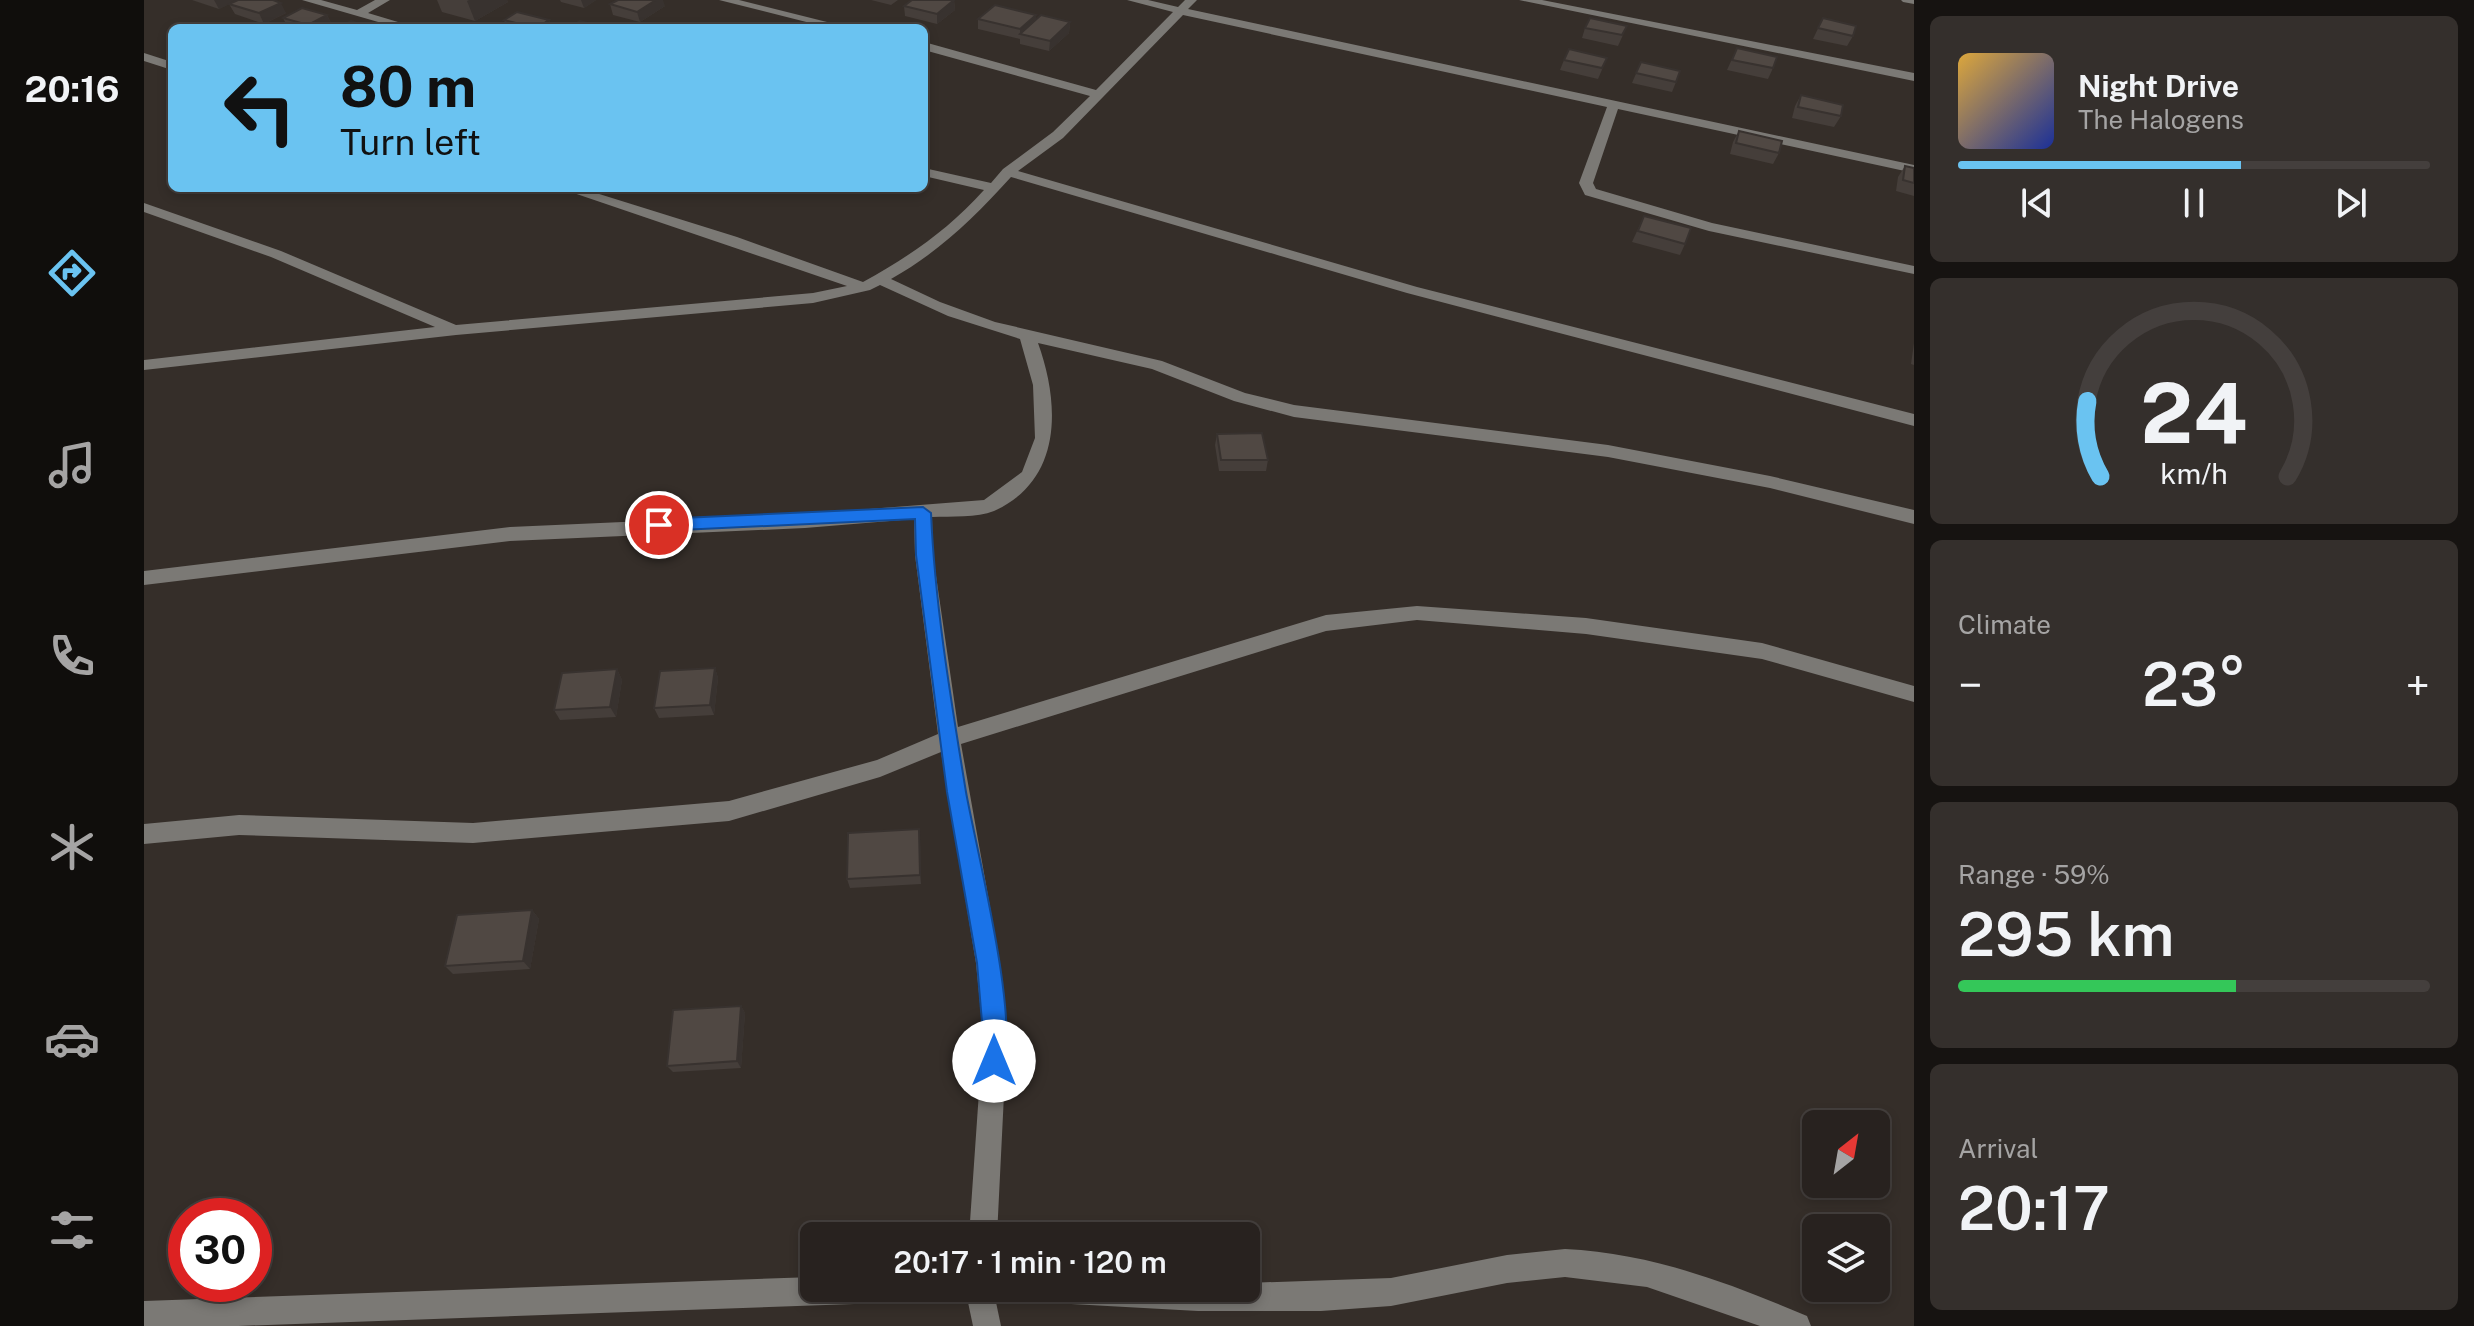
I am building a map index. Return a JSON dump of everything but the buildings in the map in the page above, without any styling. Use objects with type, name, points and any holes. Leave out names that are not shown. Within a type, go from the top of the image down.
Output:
[{"type":"street","points":[[308,0],[398,24]]},
{"type":"street","points":[[359,13],[384,0]]},
{"type":"street","points":[[725,0],[828,24]]},
{"type":"street","points":[[1133,0],[1187,6],[1914,169]]},
{"type":"street","points":[[1525,0],[1914,77]]},
{"type":"street","points":[[1907,0],[1914,1]]},
{"type":"street","points":[[144,365],[456,330],[813,298],[865,287],[921,256],[962,223],[1008,172],[1058,135],[1187,6]]},
{"type":"street","points":[[928,47],[1097,94]]},
{"type":"street","points":[[144,57],[168,65]]},
{"type":"street","points":[[1614,104],[1586,183],[1590,192],[1709,227],[1914,270]]},
{"type":"street","points":[[1008,172],[1383,282],[1914,420]]},
{"type":"street","points":[[928,173],[994,188]]},
{"type":"street","points":[[579,192],[732,240],[865,287]]},
{"type":"street","points":[[144,207],[276,254],[456,330]]},
{"type":"street","points":[[882,280],[989,328],[1156,365],[1240,397],[1294,411],[1608,451],[1770,482],[1914,517]]},
{"type":"street","points":[[144,578],[510,534],[923,513],[988,506],[1014,490],[1032,470],[1042,431],[1043,383],[1027,336]]},
{"type":"street","points":[[923,513],[924,555],[952,738],[957,792],[988,963],[995,1034],[984,1222]]},
{"type":"street","points":[[144,834],[239,825],[473,833],[729,811],[880,768],[952,738],[1082,701],[1326,623],[1417,613],[1494,616],[1586,626],[1762,651],[1914,694]]},
{"type":"street","points":[[1260,1297],[1364,1295],[1518,1267],[1594,1263],[1698,1288],[1797,1326]]},
{"type":"street","points":[[154,1318],[337,1318],[800,1294]]},
{"type":"street","points":[[982,1302],[987,1326]]},
{"type":"route","points":[[659,525],[805,521],[923,513],[924,555],[952,738],[957,792],[988,963],[995,1034],[994,1061]]}]
